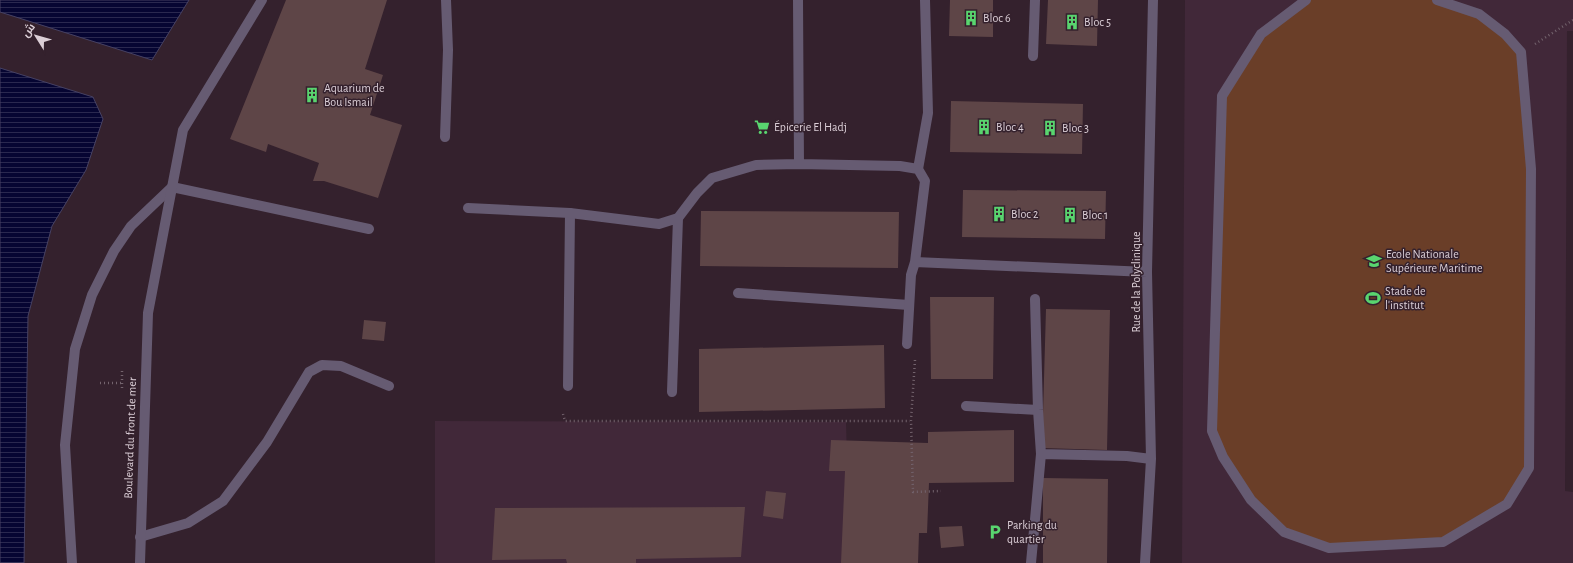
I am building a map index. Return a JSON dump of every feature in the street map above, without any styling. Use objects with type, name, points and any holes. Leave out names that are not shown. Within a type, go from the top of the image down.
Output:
[{"type":"street","name":"Boulevard du front de mer","points":[[140,563],[148,314],[183,130],[262,0]]},
{"type":"street","points":[[445,137],[448,50],[446,0]]},
{"type":"street","points":[[798,0],[799,164]]},
{"type":"street","points":[[907,344],[911,275],[915,262],[925,181],[918,169],[928,113],[925,0]]},
{"type":"street","points":[[1033,56],[1035,0]]},
{"type":"street","name":"Rue de la Polyclinique","points":[[1145,563],[1151,459],[1147,272],[1153,0]]},
{"type":"street","points":[[1306,0],[1261,34],[1222,96],[1212,431],[1222,457],[1251,500],[1284,532],[1330,548],[1444,542],[1507,504],[1529,468],[1531,170],[1521,52],[1505,34],[1478,14],[1437,0]]},
{"type":"street","points":[[468,208],[570,212],[659,224],[678,218],[697,193],[712,178],[756,165],[799,164],[900,166],[918,169]]},
{"type":"street","points":[[72,563],[65,445],[75,349],[92,296],[114,251],[131,226],[172,187],[369,229]]},
{"type":"street","points":[[568,386],[570,212]]},
{"type":"street","points":[[672,392],[678,218]]},
{"type":"street","points":[[915,262],[1147,272]]},
{"type":"street","points":[[738,293],[909,305]]},
{"type":"street","points":[[1031,563],[1041,454],[1038,410],[1035,298]]},
{"type":"street","points":[[140,537],[188,523],[222,501],[267,442],[309,372],[322,365],[341,366],[389,386]]},
{"type":"street","points":[[966,406],[1038,410]]},
{"type":"street","points":[[1041,454],[1127,456],[1151,459]]},
{"type":"path","points":[[1521,52],[1573,20]]},
{"type":"path","points":[[915,359],[910,420],[913,492],[941,492]]},
{"type":"path","points":[[122,369],[122,388]]},
{"type":"path","points":[[100,383],[122,383]]},
{"type":"path","points":[[563,414],[565,421],[910,421]]},
{"type":"shaded area","points":[[0,0],[189,0],[152,60],[0,12]]},
{"type":"shaded area","name":"Stade de l'institut","points":[[1185,0],[1573,0],[1573,31],[1567,31],[1565,491],[1573,492],[1573,563],[1182,563]]},
{"type":"shaded area","name":"Stade de l'institut","points":[[1305,0],[1437,0],[1479,14],[1521,52],[1531,169],[1529,468],[1507,504],[1443,542],[1330,548],[1284,532],[1251,500],[1212,431],[1222,96],[1261,34]]},
{"type":"shaded area","points":[[0,68],[93,97],[103,119],[86,170],[52,226],[28,316],[24,563],[0,563]]},
{"type":"shaded area","points":[[435,421],[846,422],[850,563],[435,563]]},
{"type":"building","name":"Aquarium de Bou Ismail","points":[[286,0],[387,0],[365,69],[383,75],[370,115],[402,125],[378,198],[324,181],[313,181],[319,163],[268,144],[266,152],[230,139]]},
{"type":"building","name":"Bloc 6","points":[[950,0],[993,0],[993,37],[949,36]]},
{"type":"building","name":"Bloc 5","points":[[1048,0],[1098,0],[1097,46],[1046,44]]},
{"type":"building","points":[[951,101],[1083,104],[1082,154],[950,152]]},
{"type":"building","points":[[963,190],[1106,191],[1105,239],[962,237]]},
{"type":"building","points":[[701,211],[899,212],[898,268],[700,266]]},
{"type":"building","points":[[930,297],[994,297],[993,379],[931,379]]},
{"type":"building","points":[[1046,309],[1110,310],[1107,450],[1042,448]]},
{"type":"building","points":[[364,320],[386,322],[384,341],[362,339]]},
{"type":"building","points":[[884,345],[885,408],[699,412],[699,349]]},
{"type":"building","points":[[1014,430],[1014,482],[929,483],[927,533],[919,533],[918,563],[841,563],[845,471],[829,471],[831,440],[928,443],[928,432]]},
{"type":"building","points":[[1043,478],[1108,479],[1107,563],[1043,563]]},
{"type":"building","points":[[766,491],[786,493],[783,519],[763,516]]},
{"type":"building","points":[[745,507],[741,557],[636,559],[636,563],[567,563],[566,559],[492,560],[495,508]]},
{"type":"building","points":[[962,526],[964,546],[941,548],[939,527]]},
{"type":"place","name":"Bloc 6","points":[[971,18]]},
{"type":"place","name":"Bloc 5","points":[[1072,22]]},
{"type":"place","name":"Aquarium de Bou Ismail","points":[[312,95]]},
{"type":"place","name":"Épicerie El Hadj","points":[[762,127]]},
{"type":"place","name":"Bloc 4","points":[[984,127]]},
{"type":"place","name":"Bloc 3","points":[[1050,128]]},
{"type":"place","name":"Bloc 2","points":[[999,214]]},
{"type":"place","name":"Bloc 1","points":[[1070,215]]},
{"type":"place","name":"Ecole Nationale Supérieure Maritime","points":[[1374,261]]},
{"type":"place","name":"Stade de l'institut","points":[[1373,298]]},
{"type":"place","name":"Parking du quartier","points":[[995,532]]}]
